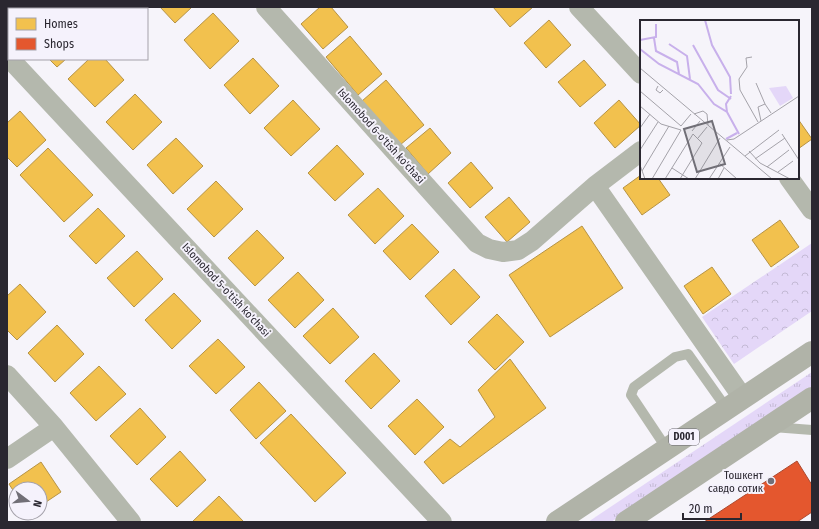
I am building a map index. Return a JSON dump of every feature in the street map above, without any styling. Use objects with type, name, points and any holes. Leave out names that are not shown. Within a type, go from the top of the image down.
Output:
[{"type":"highway","name":"D001","points":[[557,522],[812,352]]},
{"type":"highway","points":[[626,522],[812,398]]},
{"type":"street","name":"Islomobod 6-o'tish ko'chasi","points":[[266,7],[477,243],[489,250],[503,252],[518,250],[532,241],[595,186]]},
{"type":"street","points":[[579,7],[640,73]]},
{"type":"street","name":"Islomobod 5-o'tish ko'chasi","points":[[12,60],[442,522]]},
{"type":"street","points":[[640,152],[595,186],[735,403]]},
{"type":"street","points":[[790,179],[812,210]]},
{"type":"street","points":[[7,375],[54,427],[131,522]]},
{"type":"street","points":[[7,459],[54,427]]},
{"type":"lane","points":[[667,449],[631,395],[634,387],[675,357],[688,354],[735,403]]},
{"type":"lane","points":[[769,427],[812,430]]},
{"type":"green space","points":[[812,243],[812,311],[734,364],[702,317]]},
{"type":"green space","points":[[812,372],[812,388],[611,522],[588,522]]},
{"type":"building: Homes","points":[[10,7],[29,7],[28,8]]},
{"type":"building: Homes","points":[[160,7],[192,7],[175,23]]},
{"type":"building: Homes","points":[[320,7],[331,7],[348,27],[323,49],[301,24]]},
{"type":"building: Homes","points":[[493,7],[533,7],[510,27]]},
{"type":"building: Homes","points":[[213,13],[239,41],[210,69],[184,40]]},
{"type":"building: Homes","points":[[549,20],[571,45],[546,68],[524,43]]},
{"type":"building: Homes","points":[[350,36],[382,74],[358,95],[326,57]]},
{"type":"building: Homes","points":[[253,58],[279,86],[250,114],[224,85]]},
{"type":"building: Homes","points":[[50,60],[65,60],[57,67]]},
{"type":"building: Homes","points":[[88,60],[106,60],[124,80],[95,107],[68,79]]},
{"type":"building: Homes","points":[[584,60],[606,85],[580,107],[558,82]]},
{"type":"building: Homes","points":[[386,80],[424,125],[400,145],[362,101]]},
{"type":"building: Homes","points":[[135,94],[162,122],[133,150],[106,122]]},
{"type":"building: Homes","points":[[293,100],[320,129],[291,156],[264,128]]},
{"type":"building: Homes","points":[[619,100],[640,124],[640,126],[615,148],[594,123]]},
{"type":"building: Homes","points":[[20,111],[46,140],[17,167],[7,157],[7,123]]},
{"type":"building: Homes","points":[[799,120],[812,139],[799,148]]},
{"type":"building: Homes","points":[[430,128],[451,153],[428,174],[406,148]]},
{"type":"building: Homes","points":[[176,138],[203,166],[173,194],[147,165]]},
{"type":"building: Homes","points":[[337,145],[364,174],[335,201],[308,173]]},
{"type":"building: Homes","points":[[48,148],[93,195],[64,222],[20,175]]},
{"type":"building: Homes","points":[[471,162],[493,188],[470,208],[448,183]]},
{"type":"building: Homes","points":[[640,176],[640,179],[659,179],[670,195],[642,215],[623,188]]},
{"type":"building: Homes","points":[[216,181],[243,209],[214,237],[187,209]]},
{"type":"building: Homes","points":[[378,188],[404,216],[375,244],[348,215]]},
{"type":"building: Homes","points":[[509,197],[530,222],[507,242],[485,217]]},
{"type":"building: Homes","points":[[98,208],[125,236],[96,264],[69,236]]},
{"type":"building: Homes","points":[[780,220],[799,247],[771,267],[752,240]]},
{"type":"building: Homes","points":[[412,224],[439,252],[410,280],[383,251]]},
{"type":"building: Homes","points":[[582,226],[623,288],[550,337],[509,275]]},
{"type":"building: Homes","points":[[257,230],[284,258],[255,286],[228,258]]},
{"type":"building: Homes","points":[[137,251],[163,279],[134,307],[107,278]]},
{"type":"building: Homes","points":[[712,267],[731,294],[703,314],[684,286]]},
{"type":"building: Homes","points":[[454,269],[480,297],[451,325],[425,296]]},
{"type":"building: Homes","points":[[298,272],[324,300],[295,328],[268,300]]},
{"type":"building: Homes","points":[[20,284],[46,312],[17,340],[7,330],[7,296]]},
{"type":"building: Homes","points":[[174,293],[201,321],[172,349],[145,320]]},
{"type":"building: Homes","points":[[333,308],[359,337],[330,364],[303,336]]},
{"type":"building: Homes","points":[[497,314],[524,342],[495,370],[468,342]]},
{"type":"building: Homes","points":[[57,325],[84,354],[55,382],[28,353]]},
{"type":"building: Homes","points":[[218,339],[245,367],[216,394],[189,366]]},
{"type":"building: Homes","points":[[374,353],[400,381],[371,409],[345,381]]},
{"type":"building: Homes","points":[[510,359],[546,408],[443,484],[424,462],[450,439],[460,447],[495,417],[478,390]]},
{"type":"building: Homes","points":[[99,366],[126,394],[96,421],[70,393]]},
{"type":"building: Homes","points":[[259,382],[286,411],[256,439],[230,410]]},
{"type":"building: Homes","points":[[417,399],[444,427],[415,455],[388,426]]},
{"type":"building: Homes","points":[[140,408],[166,437],[137,465],[110,436]]},
{"type":"building: Homes","points":[[291,414],[346,473],[315,502],[260,443]]},
{"type":"building: Homes","points":[[180,451],[206,480],[177,507],[150,479]]},
{"type":"building: Homes","points":[[41,462],[61,492],[48,501],[48,481],[13,481]]},
{"type":"building: Homes","points":[[219,496],[244,522],[192,522]]},
{"type":"building: Shops","points":[[797,461],[812,485],[812,512],[797,522],[704,522]]},
{"type":"place","name":"Тошкент савдо сотик","points":[[771,481]]}]
